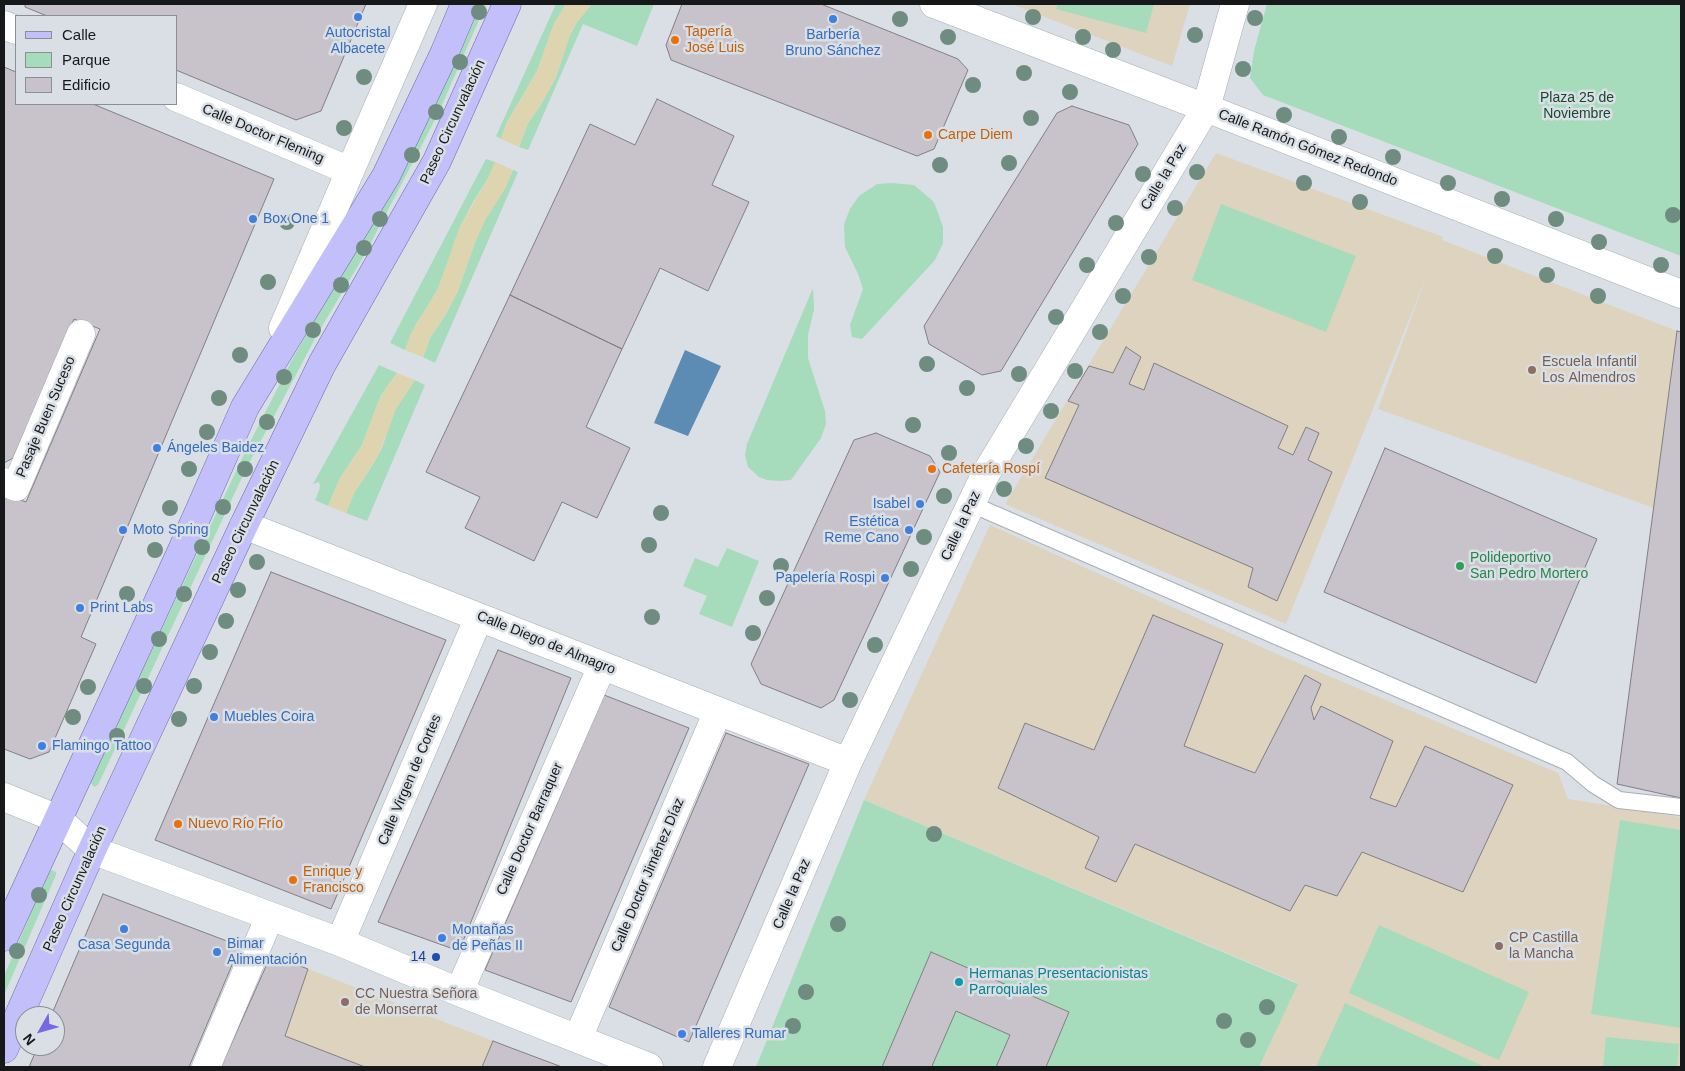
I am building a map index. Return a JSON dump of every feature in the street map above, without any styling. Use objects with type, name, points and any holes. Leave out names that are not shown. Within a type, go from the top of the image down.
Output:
[{"type":"main road","points":[[4,937],[178,559],[245,407],[386,176],[444,54],[465,4]]},
{"type":"main road","name":"Paseo Circunvalación","points":[[4,1050],[92,850],[244,525],[322,364],[438,161],[507,4]]},
{"type":"street","points":[[245,407],[268,364],[423,4]]},
{"type":"street","name":"Calle Ramón Gómez Redondo","points":[[934,4],[1681,294]]},
{"type":"street","name":"Calle la Paz","points":[[717,1067],[848,762],[984,476],[1206,108],[1235,4]]},
{"type":"street","name":"Calle Doctor Fleming","points":[[178,98],[350,171]]},
{"type":"street","name":"Pasaje Buen Suceso","points":[[4,482],[16,488],[81,334]]},
{"type":"street","name":"Calle Diego de Almagro","points":[[244,525],[848,762]]},
{"type":"street","name":"Calle Virgen de Cortes","points":[[340,942],[479,617]]},
{"type":"street","name":"Calle Doctor Barraquer","points":[[459,992],[602,666]]},
{"type":"street","name":"Calle Doctor Jiménez Díaz","points":[[578,1038],[718,711]]},
{"type":"street","points":[[4,797],[58,819],[92,850],[340,942],[459,992],[649,1067]]},
{"type":"street","points":[[206,1067],[270,916]]},
{"type":"lane","points":[[971,504],[1567,762],[1593,784],[1619,800],[1681,807]]},
{"type":"shaded area","points":[[1011,4],[1190,4],[1172,66]]},
{"type":"shaded area","points":[[1216,153],[1443,237],[1442,240],[1677,331],[1654,508],[1378,409],[1427,275],[1286,624],[1005,504]]},
{"type":"shaded area","points":[[990,525],[1277,654],[1558,773],[1568,799],[1681,817],[1681,1067],[1259,1067],[1298,983],[864,800]]},
{"type":"shaded area","name":"CC Nuestra Señora de Monserrat","points":[[308,969],[493,1041],[482,1067],[365,1067],[285,1036]]},
{"type":"green space","points":[[477,4],[486,4],[438,114],[365,254],[318,333],[246,469],[98,785],[94,787],[90,782],[246,450],[292,360],[360,242]]},
{"type":"green space","points":[[556,4],[566,4],[554,24],[537,71],[506,124],[501,139],[496,136]]},
{"type":"green space","points":[[592,4],[654,4],[637,46],[583,24],[528,150],[519,147],[528,123],[556,77],[569,37],[577,22]]},
{"type":"green space","points":[[1058,4],[1154,4],[1146,33],[1056,9]]},
{"type":"green space","name":"Plaza 25 de Noviembre","points":[[1267,4],[1681,4],[1681,256],[1263,95],[1250,78],[1254,51]]},
{"type":"green space","points":[[486,159],[495,162],[494,166],[460,227],[447,267],[434,297],[416,324],[405,350],[390,343]]},
{"type":"green space","points":[[513,170],[518,172],[435,363],[423,357],[430,338],[458,291],[483,223],[503,191]]},
{"type":"green space","points":[[877,184],[914,185],[934,202],[943,227],[943,243],[935,260],[862,339],[852,337],[850,325],[863,289],[845,247],[844,224],[850,209],[859,196]]},
{"type":"green space","points":[[1221,204],[1356,256],[1326,332],[1192,280]]},
{"type":"green space","points":[[813,288],[814,309],[808,335],[808,358],[825,411],[826,424],[821,438],[791,480],[767,480],[759,477],[748,467],[745,455],[747,444]]},
{"type":"green space","points":[[379,365],[397,373],[381,395],[362,445],[340,478],[328,506],[315,500],[320,486],[319,482],[313,484]]},
{"type":"green space","points":[[415,380],[425,385],[367,521],[346,513],[354,493],[382,448],[394,412]]},
{"type":"green space","points":[[727,548],[759,561],[732,627],[699,614],[707,596],[683,586],[695,558],[718,567]]},
{"type":"green space","points":[[864,800],[1298,984],[1259,1067],[756,1067]]},
{"type":"green space","points":[[1620,820],[1681,830],[1681,1028],[1591,1014]]},
{"type":"green space","points":[[49,871],[56,872],[56,875],[4,995],[4,976]]},
{"type":"green space","points":[[1379,925],[1529,992],[1499,1060],[1349,993]]},
{"type":"green space","points":[[1345,1003],[1485,1067],[1316,1067]]},
{"type":"green space","points":[[1606,1037],[1679,1044],[1677,1067],[1603,1067]]},
{"type":"sand","points":[[566,4],[592,4],[571,32],[556,77],[528,123],[519,147],[501,139],[506,124],[537,71],[554,24]]},
{"type":"sand","points":[[495,162],[513,170],[506,187],[486,219],[475,242],[458,291],[430,338],[423,357],[405,350],[410,335],[438,288],[460,227]]},
{"type":"sand","points":[[397,373],[415,380],[396,409],[378,456],[354,493],[346,513],[328,506],[340,478],[362,445],[381,395]]},
{"type":"water","points":[[685,350],[721,366],[688,436],[654,423]]},
{"type":"building","points":[[25,4],[366,4],[321,111],[296,120],[178,71],[178,15],[45,15],[25,7]]},
{"type":"building","points":[[682,4],[821,4],[958,59],[968,70],[934,149],[917,156],[671,60],[666,45]]},
{"type":"building","points":[[4,67],[15,72],[15,105],[95,105],[274,179],[81,637],[96,644],[49,752],[30,759],[4,749],[4,494],[26,502],[100,329],[74,319],[13,458],[4,463]]},
{"type":"building","points":[[657,99],[734,136],[712,185],[749,202],[708,291],[660,268],[622,349],[510,295],[590,124],[635,145]]},
{"type":"building","points":[[1072,106],[1129,125],[1138,144],[1001,371],[982,375],[929,344],[924,326],[1057,113]]},
{"type":"building","points":[[510,295],[622,349],[586,427],[630,448],[597,518],[562,502],[534,561],[465,528],[480,497],[426,472]]},
{"type":"building","points":[[1677,331],[1681,332],[1681,798],[1617,784]]},
{"type":"building","points":[[1126,347],[1141,357],[1129,384],[1144,390],[1154,363],[1288,426],[1278,448],[1293,455],[1306,427],[1319,433],[1308,460],[1332,472],[1277,601],[1248,587],[1253,568],[1045,478],[1079,405],[1068,401],[1089,366],[1113,373]]},
{"type":"building","points":[[876,433],[930,456],[940,472],[834,700],[821,708],[761,684],[751,664],[854,440]]},
{"type":"building","name":"Polideportivo San Pedro Mortero","points":[[1385,448],[1597,539],[1536,683],[1324,592]]},
{"type":"building","points":[[271,572],[446,640],[331,909],[155,840]]},
{"type":"building","points":[[1153,615],[1223,644],[1184,746],[1255,773],[1305,675],[1321,684],[1311,708],[1314,720],[1321,706],[1393,741],[1370,798],[1396,807],[1425,746],[1513,785],[1463,892],[1362,852],[1337,896],[1305,885],[1290,911],[1135,844],[1116,882],[1085,868],[1099,837],[998,788],[1025,723],[1094,750]]},
{"type":"building","points":[[498,650],[571,678],[459,951],[378,922]]},
{"type":"building","points":[[604,695],[689,728],[571,1002],[485,970]]},
{"type":"building","points":[[726,733],[809,764],[689,1042],[609,1007]]},
{"type":"building","points":[[103,894],[240,946],[189,1067],[29,1067],[34,1056],[65,1056],[65,1006],[55,1006]]},
{"type":"building","name":"Hermanas Presentacionistas Parroquiales","points":[[931,952],[1069,1012],[1046,1067],[996,1067],[1010,1035],[956,1011],[932,1066],[935,1067],[882,1067]]},
{"type":"building","points":[[271,955],[308,969],[285,1036],[365,1067],[221,1067]]},
{"type":"building","points":[[493,1041],[514,1049],[562,1067],[482,1067]]},
{"type":"place","name":"Autocristal Albacete","points":[[358,17]]},
{"type":"place","name":"Barbería Bruno Sánchez","points":[[833,19]]},
{"type":"place","name":"Tapería José Luis","points":[[675,40]]},
{"type":"place","name":"Carpe Diem","points":[[928,135]]},
{"type":"place","name":"Box One 1","points":[[253,219]]},
{"type":"place","name":"Escuela Infantil Los Almendros","points":[[1532,370]]},
{"type":"place","name":"Ángeles Baidez","points":[[157,448]]},
{"type":"place","name":"Cafetería Rospí","points":[[932,469]]},
{"type":"place","name":"Isabel","points":[[920,504]]},
{"type":"place","name":"Moto Spring","points":[[123,530]]},
{"type":"place","name":"Estética Reme Cano","points":[[909,530]]},
{"type":"place","name":"Polideportivo San Pedro Mortero","points":[[1460,566]]},
{"type":"place","name":"Papelería Rospi","points":[[885,578]]},
{"type":"place","name":"Print Labs","points":[[80,608]]},
{"type":"place","name":"Muebles Coira","points":[[214,717]]},
{"type":"place","name":"Flamingo Tattoo","points":[[42,746]]},
{"type":"place","name":"Nuevo Río Frío","points":[[178,824]]},
{"type":"place","name":"Enrique y Francisco","points":[[293,880]]},
{"type":"place","name":"Casa Segunda","points":[[124,929]]},
{"type":"place","name":"Montañas de Peñas II","points":[[442,938]]},
{"type":"place","name":"CP Castilla la Mancha","points":[[1499,946]]},
{"type":"place","name":"Bimar Alimentación","points":[[217,952]]},
{"type":"place","name":"14","points":[[436,957]]},
{"type":"place","name":"Hermanas Presentacionistas Parroquiales","points":[[959,982]]},
{"type":"place","name":"CC Nuestra Señora de Monserrat","points":[[345,1002]]},
{"type":"place","name":"Talleres Rumar","points":[[682,1034]]}]
